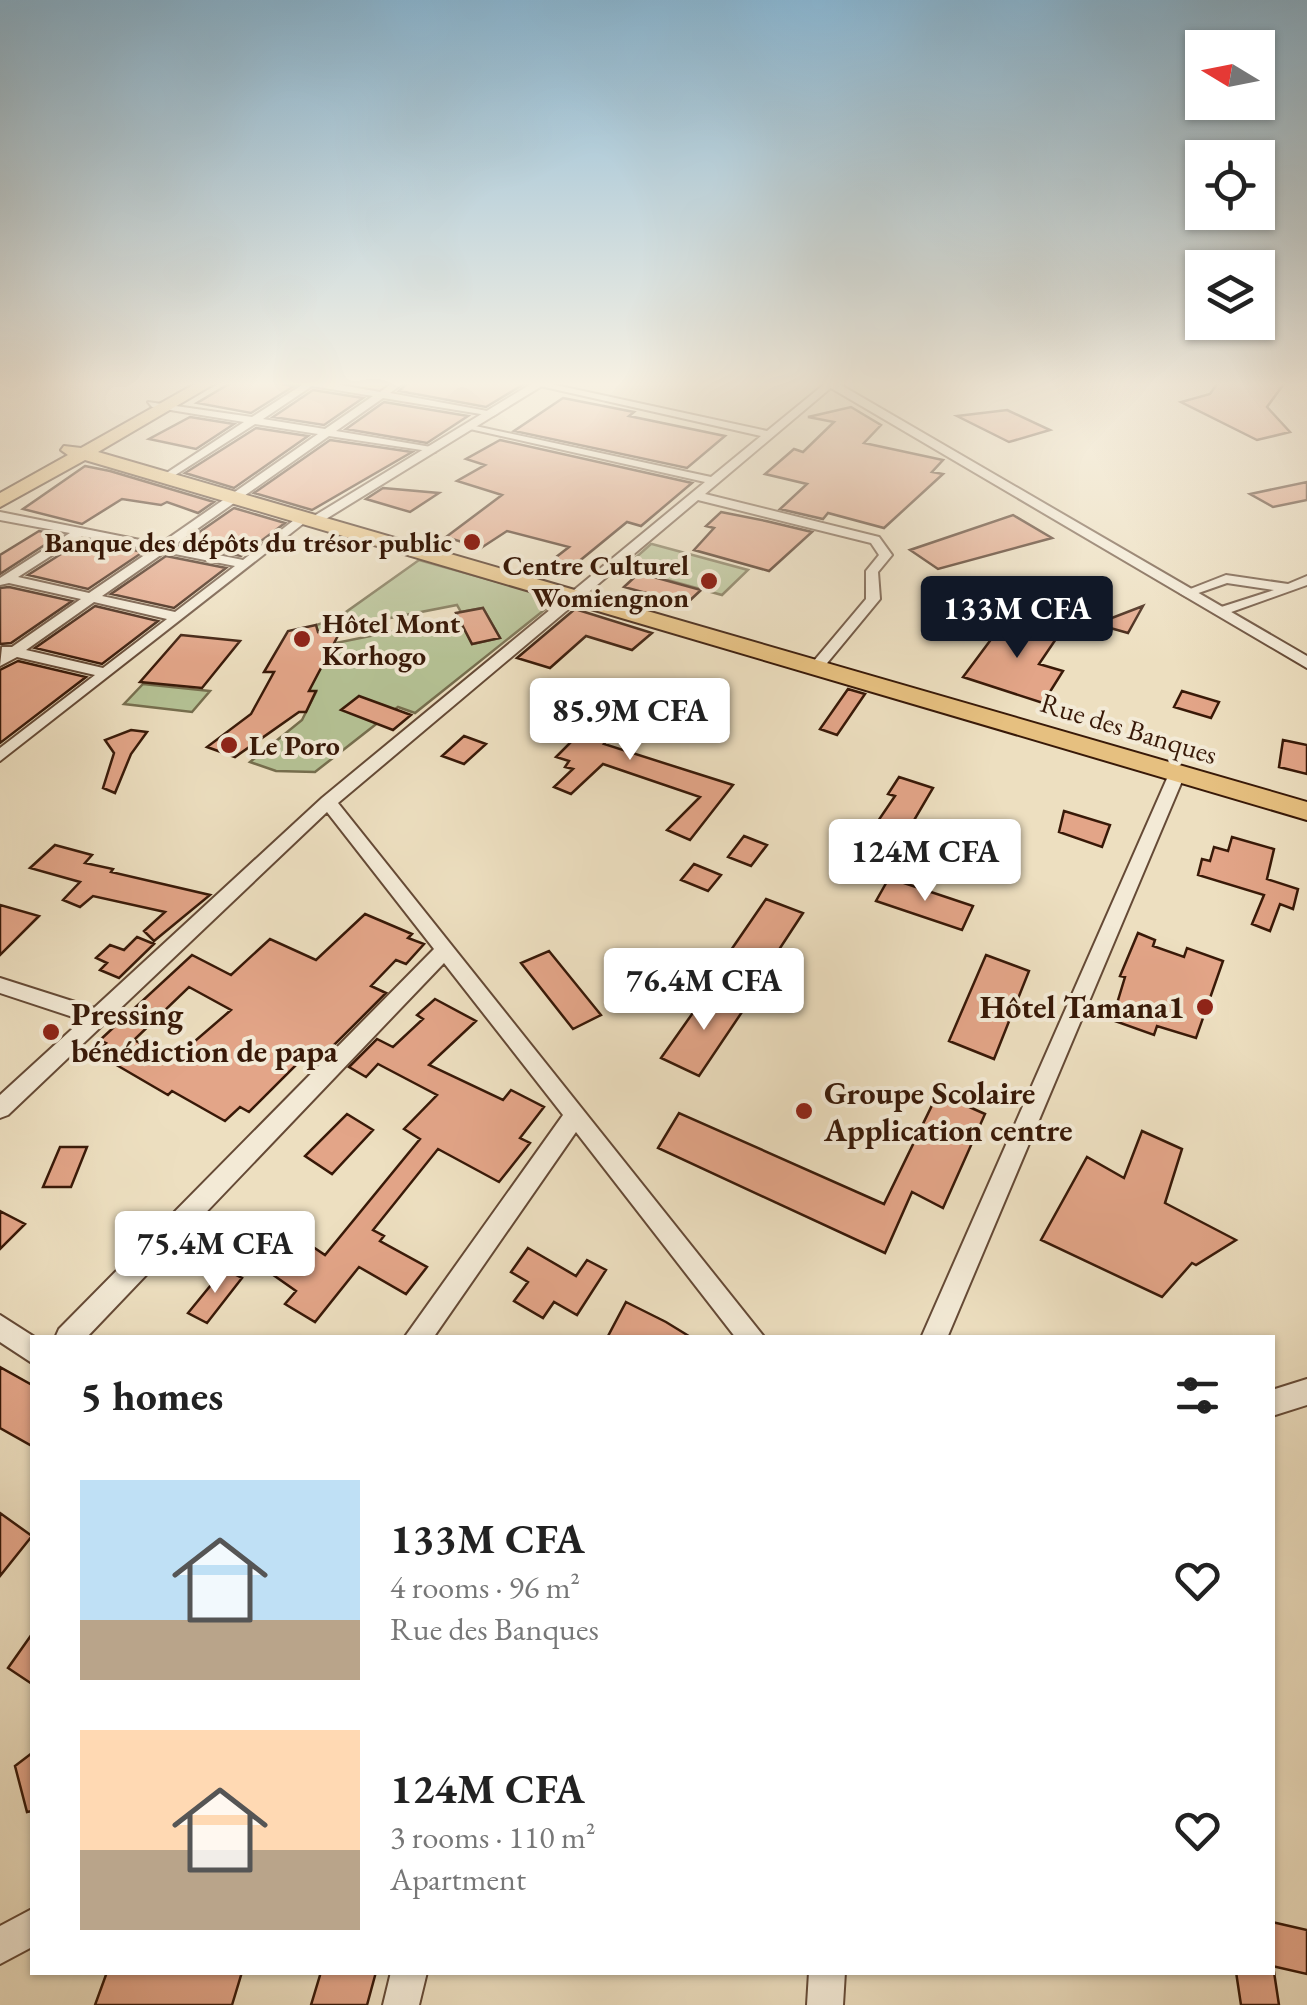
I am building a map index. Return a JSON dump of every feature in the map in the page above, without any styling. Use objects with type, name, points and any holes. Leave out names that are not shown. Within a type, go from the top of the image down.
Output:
[{"type":"main road","points":[[0,489],[30,475]]},
{"type":"main road","points":[[0,501],[42,475]]},
{"type":"main road","name":"Rue des Banques","points":[[164,475],[1307,811]]},
{"type":"street","points":[[0,662],[7,650],[268,475]]},
{"type":"street","points":[[0,756],[244,564],[311,518],[388,475]]},
{"type":"street","points":[[682,475],[714,482]]},
{"type":"street","points":[[0,1109],[328,802],[722,475]]},
{"type":"street","points":[[985,475],[1307,662]]},
{"type":"street","points":[[697,496],[875,540],[883,548],[886,556],[872,571],[873,600],[818,665]]},
{"type":"street","points":[[0,516],[244,564]]},
{"type":"street","points":[[4,581],[80,532]]},
{"type":"street","points":[[1187,593],[1226,579],[1307,594]]},
{"type":"street","points":[[1220,612],[1307,580]]},
{"type":"street","points":[[4,581],[178,617]]},
{"type":"street","points":[[7,650],[104,673]]},
{"type":"street","points":[[0,734],[20,740]]},
{"type":"street","points":[[935,1335],[1176,774]]},
{"type":"street","points":[[328,802],[750,1335]]},
{"type":"street","points":[[71,1335],[445,950]]},
{"type":"street","points":[[0,985],[98,1017]]},
{"type":"street","points":[[419,1335],[575,1115]]},
{"type":"street","points":[[0,1327],[30,1349]]},
{"type":"street","points":[[1275,1402],[1307,1392]]},
{"type":"street","points":[[401,2005],[407,1975]]},
{"type":"street","points":[[825,2005],[827,1975]]},
{"type":"green space","points":[[651,544],[748,570],[722,595],[624,568]]},
{"type":"green space","points":[[419,560],[558,599],[415,713],[398,707],[315,772],[276,771],[250,762],[302,720],[316,692],[309,691],[316,647],[459,618],[472,644],[500,638],[483,608],[461,612],[457,605],[318,632],[316,625],[336,619]]},
{"type":"green space","points":[[143,684],[210,691],[192,712],[124,704]]},
{"type":"building","points":[[73,475],[122,475],[214,502],[198,513],[167,502],[161,505],[122,499],[82,524],[23,509]]},
{"type":"building","points":[[190,475],[253,475],[234,488]]},
{"type":"building","points":[[280,475],[373,475],[312,510],[254,493]]},
{"type":"building","points":[[468,475],[654,475],[692,483],[641,526],[627,522],[572,567],[551,561],[569,547],[507,531],[481,548],[446,537],[502,495],[457,481]]},
{"type":"building","points":[[767,475],[942,475],[884,528],[828,513],[823,519],[780,509],[807,484]]},
{"type":"building","points":[[1307,482],[1307,500],[1273,507],[1250,494]]},
{"type":"building","points":[[383,488],[439,493],[410,512],[366,499]]},
{"type":"building","points":[[234,508],[285,523],[241,556],[182,544]]},
{"type":"building","points":[[721,512],[812,532],[769,571],[694,550],[714,528],[706,526]]},
{"type":"building","points":[[1013,515],[1052,538],[938,569],[910,550]]},
{"type":"building","points":[[39,531],[60,535],[0,574],[0,555]]},
{"type":"building","points":[[83,540],[143,552],[88,589],[28,575]]},
{"type":"building","points":[[166,556],[226,568],[174,608],[111,594]]},
{"type":"building","points":[[639,573],[701,590],[686,604],[624,587]]},
{"type":"building","points":[[0,588],[72,601],[11,643],[0,644]]},
{"type":"building","points":[[95,606],[158,621],[102,664],[35,648]]},
{"type":"building","points":[[1143,606],[1128,633],[1096,624]]},
{"type":"building","points":[[483,608],[500,638],[472,644],[456,613]]},
{"type":"building","points":[[575,609],[652,633],[632,650],[586,636],[550,668],[517,658]]},
{"type":"building","points":[[1007,618],[1060,633],[1039,664],[1063,671],[1043,703],[963,677]]},
{"type":"building","points":[[316,625],[318,632],[342,628],[309,691],[316,691],[306,712],[299,712],[235,757],[207,747],[251,714],[274,672],[264,672],[288,631]]},
{"type":"building","points":[[181,635],[240,641],[202,688],[140,682]]},
{"type":"building","points":[[18,661],[86,677],[0,743],[0,670]]},
{"type":"building","points":[[848,689],[865,694],[837,735],[820,729]]},
{"type":"building","points":[[1182,691],[1219,702],[1211,718],[1174,707]]},
{"type":"building","points":[[359,696],[411,715],[393,730],[341,710]]},
{"type":"building","points":[[619,696],[642,703],[604,744],[733,785],[690,840],[667,830],[700,797],[603,764],[571,794],[554,787],[573,769],[565,767],[569,761],[556,757],[574,739],[540,727],[557,711],[593,723]]},
{"type":"building","points":[[131,730],[147,732],[131,754],[115,793],[103,788],[114,753],[105,740]]},
{"type":"building","points":[[464,736],[486,744],[464,764],[442,756]]},
{"type":"building","points":[[1283,740],[1307,745],[1307,774],[1279,767]]},
{"type":"building","points":[[899,777],[933,788],[906,834],[876,824],[895,796],[888,794]]},
{"type":"building","points":[[1064,811],[1110,825],[1102,847],[1059,832]]},
{"type":"building","points":[[744,836],[767,845],[751,866],[728,857]]},
{"type":"building","points":[[1232,837],[1274,849],[1267,879],[1298,889],[1293,909],[1280,904],[1270,931],[1252,924],[1264,895],[1198,875],[1202,859],[1210,861],[1214,847],[1228,851]]},
{"type":"building","points":[[55,845],[92,855],[85,863],[113,869],[111,872],[210,895],[154,941],[144,931],[165,912],[93,896],[80,907],[63,900],[80,882],[30,868]]},
{"type":"building","points":[[694,864],[721,875],[708,891],[681,880]]},
{"type":"building","points":[[889,878],[973,906],[962,930],[876,901]]},
{"type":"building","points":[[766,899],[803,913],[767,968],[729,953]]},
{"type":"building","points":[[0,905],[39,916],[0,955]]},
{"type":"building","points":[[365,914],[412,934],[408,938],[424,944],[406,964],[396,960],[371,986],[386,993],[325,1054],[313,1048],[249,1112],[240,1107],[225,1121],[172,1091],[168,1095],[96,1053],[106,1043],[100,1040],[192,955],[231,975],[270,939],[316,960]],"holes":[[[189,987],[231,1010],[173,1060],[134,1040]]]},
{"type":"building","points":[[1138,933],[1155,940],[1153,946],[1184,957],[1187,948],[1223,961],[1196,1038],[1157,1026],[1154,1035],[1112,1020],[1125,977],[1120,976]]},
{"type":"building","points":[[137,937],[154,944],[119,978],[100,970],[107,963],[96,958],[110,945],[124,950]]},
{"type":"building","points":[[549,951],[601,1015],[573,1029],[521,963]]},
{"type":"building","points":[[986,955],[1029,971],[994,1059],[949,1041]]},
{"type":"building","points":[[709,990],[746,1006],[699,1076],[661,1058]]},
{"type":"building","points":[[435,999],[476,1021],[429,1065],[503,1100],[511,1090],[544,1107],[520,1138],[530,1143],[499,1182],[438,1149],[373,1230],[384,1236],[380,1241],[427,1267],[406,1294],[359,1267],[315,1322],[285,1304],[296,1291],[259,1265],[291,1232],[325,1255],[420,1139],[404,1129],[437,1095],[378,1064],[366,1077],[349,1067],[377,1039],[393,1047],[423,1019],[417,1015]]},
{"type":"building","points":[[938,1093],[985,1114],[943,1208],[912,1192],[885,1253],[658,1148],[679,1113],[884,1204]]},
{"type":"building","points":[[347,1114],[373,1130],[332,1174],[305,1156]]},
{"type":"building","points":[[1142,1131],[1182,1149],[1165,1203],[1236,1240],[1196,1265],[1192,1263],[1162,1297],[1041,1240],[1087,1157],[1124,1178]]},
{"type":"building","points":[[60,1147],[87,1147],[71,1187],[43,1187]]},
{"type":"building","points":[[0,1211],[25,1224],[0,1249]]},
{"type":"building","points":[[528,1248],[576,1276],[587,1260],[606,1270],[577,1315],[554,1302],[543,1318],[514,1301],[528,1282],[511,1272]]},
{"type":"building","points":[[224,1269],[242,1278],[207,1323],[188,1313]]},
{"type":"building","points":[[626,1302],[687,1335],[609,1335]]},
{"type":"building","points":[[0,1367],[30,1384],[30,1445],[0,1428]]},
{"type":"building","points":[[0,1513],[30,1535],[30,1538],[0,1576]]},
{"type":"building","points":[[30,1637],[30,1683],[8,1668]]},
{"type":"building","points":[[30,1755],[30,1811],[27,1812],[15,1766]]},
{"type":"building","points":[[1275,1923],[1307,1930],[1307,1974],[1275,1967]]},
{"type":"building","points":[[106,1975],[241,1975],[232,2005],[95,2005]]},
{"type":"building","points":[[320,1975],[375,1975],[367,2005],[311,2005]]},
{"type":"building","points":[[1236,1975],[1274,1975],[1279,2005],[1241,2005]]},
{"type":"place","name":"Banque des dépôts du trésor public","points":[[472,542]]},
{"type":"place","name":"Centre Culturel Womiengnon","points":[[709,581]]},
{"type":"place","name":"Hôtel Mont Korhogo","points":[[302,639]]},
{"type":"place","name":"Le Poro","points":[[229,745]]},
{"type":"place","name":"Hôtel Tamana1","points":[[1205,1007]]},
{"type":"place","name":"Pressing bénédiction de papa","points":[[51,1032]]},
{"type":"place","name":"Groupe Scolaire Application centre","points":[[804,1111]]}]
